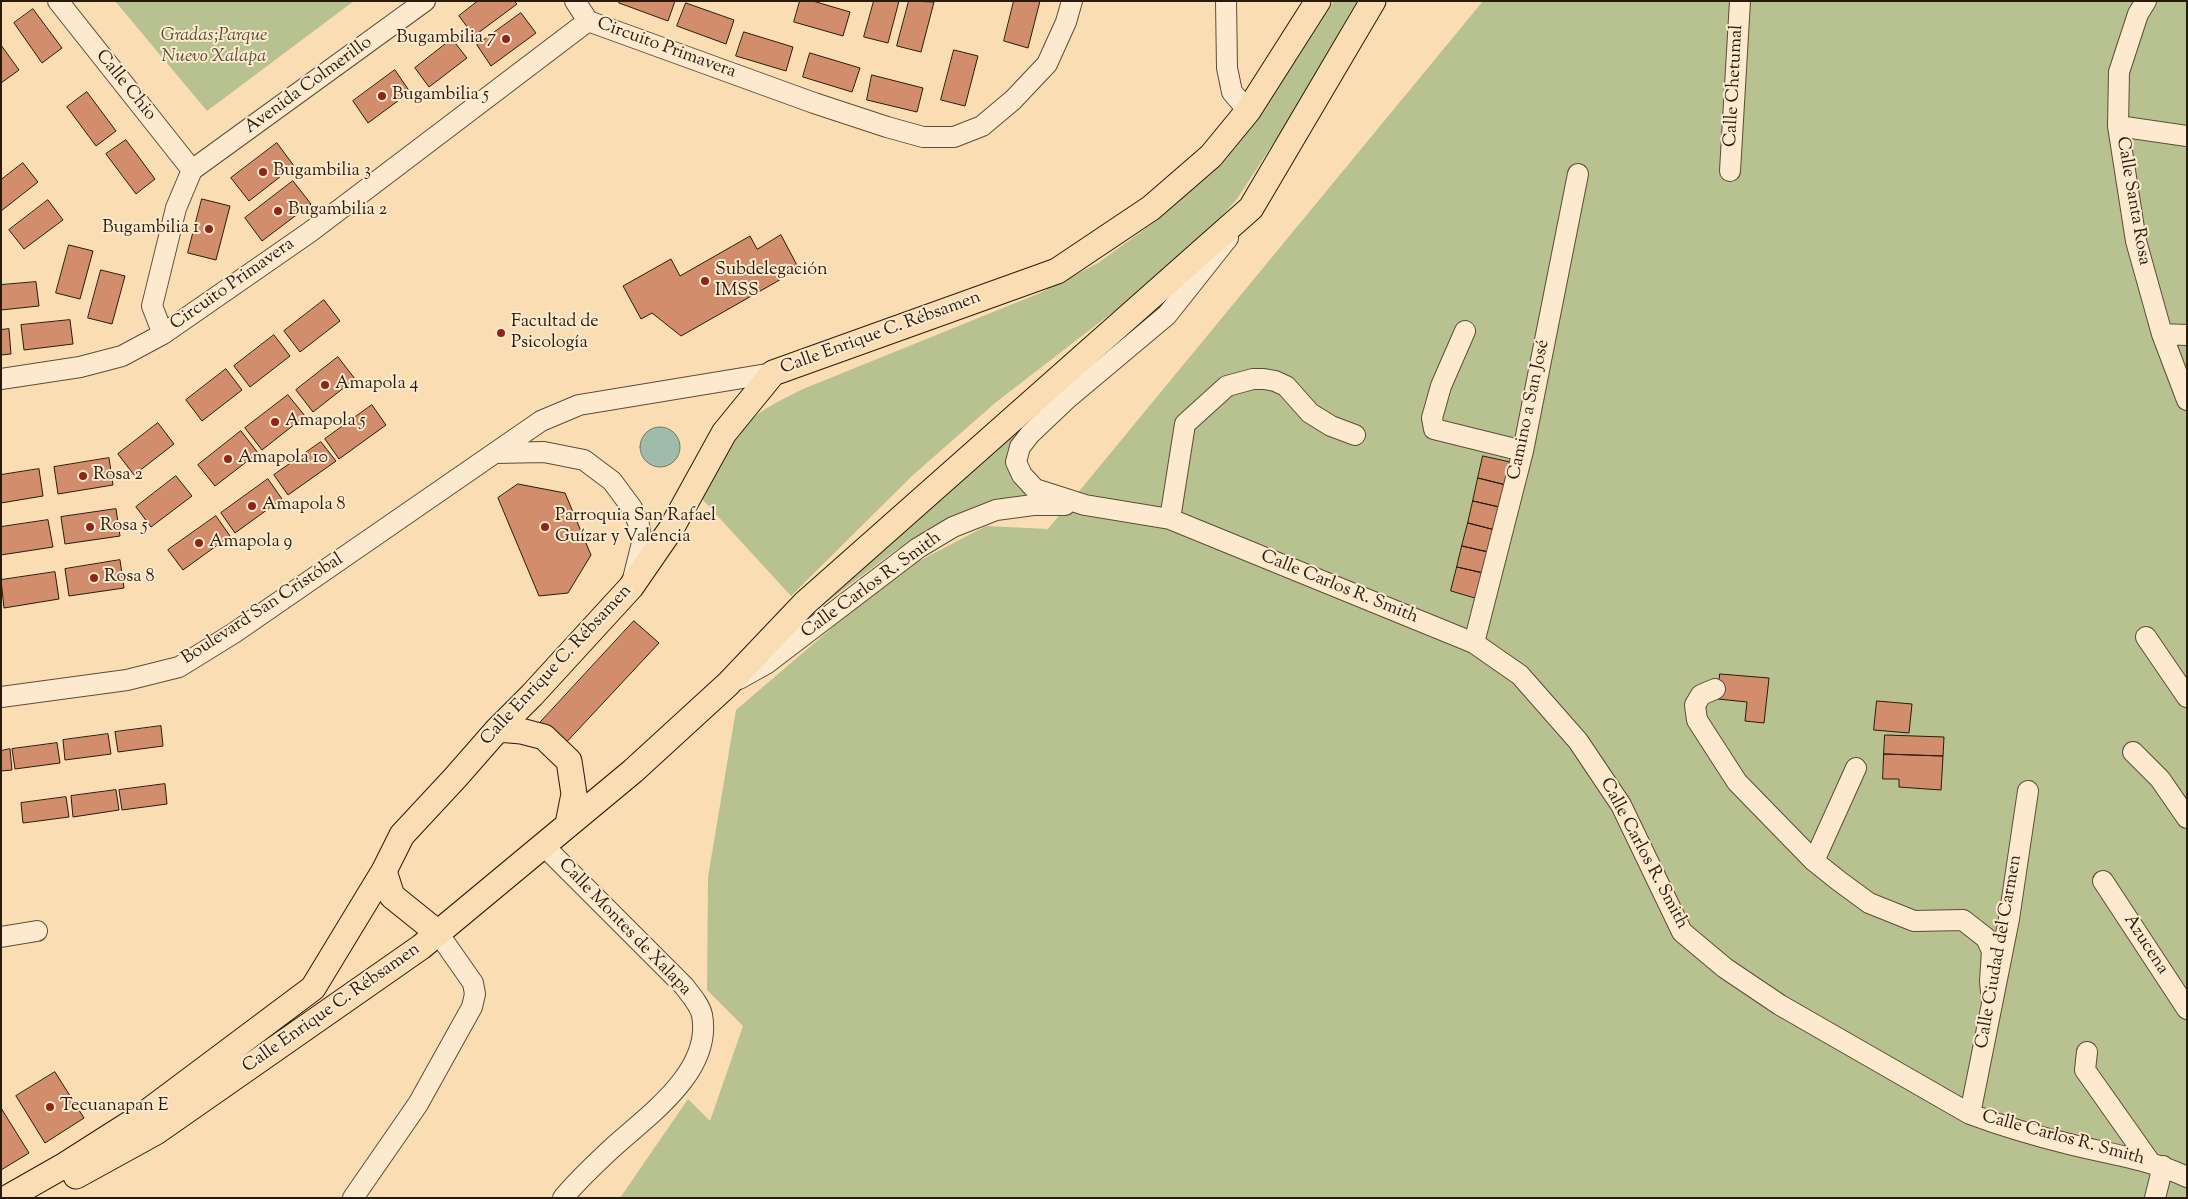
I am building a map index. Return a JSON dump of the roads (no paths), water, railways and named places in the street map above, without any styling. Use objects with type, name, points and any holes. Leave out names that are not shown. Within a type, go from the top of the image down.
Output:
[{"type":"main road","name":"Calle Enrique C. Rébsamen","points":[[7,1198],[65,1165],[142,1116],[313,988],[384,871],[402,835],[498,729],[632,587],[671,529],[724,434],[774,373],[1057,271],[1151,208],[1211,156],[1248,111],[1318,1]]},
{"type":"main road","name":"Calle Enrique C. Rébsamen","points":[[37,1198],[156,1132],[402,961],[633,771],[728,684],[805,603],[1251,208],[1373,1]]},
{"type":"main road","points":[[498,729],[521,731],[544,737],[569,761],[574,794],[568,824]]},
{"type":"main road","points":[[384,871],[392,896],[438,933]]},
{"type":"street","name":"Calle Chio","points":[[58,1],[192,170]]},
{"type":"street","name":"Avenida Colmerillo","points":[[192,170],[425,1]]},
{"type":"street","points":[[575,1],[588,21]]},
{"type":"street","name":"Circuito Primavera","points":[[1,379],[80,367],[122,356],[163,334],[310,232],[588,21],[814,103],[887,127],[923,136],[954,137],[982,126],[1013,100],[1047,64],[1066,22],[1072,1]]},
{"type":"street","points":[[1226,1],[1227,68],[1232,92],[1248,111]]},
{"type":"street","name":"Calle Chetumal","points":[[1730,171],[1740,1]]},
{"type":"street","name":"Calle Santa Rosa","points":[[2146,1],[2138,14],[2119,72],[2118,126],[2136,241],[2162,334],[2187,400]]},
{"type":"street","points":[[2118,126],[2187,136]]},
{"type":"street","name":"Circuito Primavera","points":[[163,334],[152,306],[176,208],[192,170]]},
{"type":"street","name":"Camino a San José","points":[[1474,643],[1523,451],[1578,174]]},
{"type":"street","name":"Calle Carlos R. Smith","points":[[1085,506],[1035,489],[1022,475],[1016,462],[1020,447],[1030,434],[1068,398],[1167,315],[1251,208]]},
{"type":"street","points":[[1466,331],[1441,386],[1432,418],[1434,429],[1523,451]]},
{"type":"street","points":[[2162,334],[2187,335]]},
{"type":"street","name":"Boulevard San Cristóbal","points":[[1,698],[127,680],[179,667],[223,640],[542,421],[579,405],[774,373]]},
{"type":"street","points":[[1170,519],[1185,424],[1227,386],[1253,379],[1264,378],[1275,381],[1286,386],[1310,413],[1331,426],[1355,435]]},
{"type":"street","points":[[496,452],[544,452],[584,460],[612,481],[632,508],[639,525],[642,543],[632,587]]},
{"type":"street","name":"Calle Carlos R. Smith","points":[[728,684],[766,664],[918,548],[953,527],[996,510],[1033,505],[1085,506],[1170,519],[1474,643],[1520,675],[1578,740],[1621,805],[1682,932],[1725,968],[1780,1005],[1970,1114],[1996,1124],[2068,1144],[2157,1164],[2187,1177]]},
{"type":"street","points":[[2146,637],[2187,696]]},
{"type":"street","points":[[1714,689],[1701,695],[1695,705],[1697,720],[1737,782],[1814,861],[1869,903],[1914,921],[1963,920],[1986,938],[1992,951],[1990,981],[1992,1002]]},
{"type":"street","points":[[2133,752],[2160,779],[2187,818]]},
{"type":"street","points":[[1814,861],[1856,768]]},
{"type":"street","name":"Calle Ciudad del Carmen","points":[[1970,1114],[2009,919],[2028,791]]},
{"type":"street","name":"Calle Montes de Xalapa","points":[[543,845],[684,986],[702,1014],[702,1046],[692,1067],[676,1088],[647,1118],[610,1150],[563,1198]]},
{"type":"street","name":"Azucena","points":[[2104,881],[2187,1009]]},
{"type":"street","points":[[1,937],[37,931]]},
{"type":"street","points":[[353,1198],[418,1104],[472,1007],[475,994],[473,983],[438,933]]},
{"type":"street","points":[[2087,1052],[2085,1070],[2157,1164],[2155,1198]]},
{"type":"place","name":"Bugambilia 7","points":[[506,39]]},
{"type":"place","name":"Bugambilia 5","points":[[382,96]]},
{"type":"place","name":"Bugambilia 3","points":[[263,172]]},
{"type":"place","name":"Bugambilia 2","points":[[278,211]]},
{"type":"place","name":"Bugambilia 1","points":[[209,229]]},
{"type":"place","name":"Subdelegación IMSS","points":[[705,281]]},
{"type":"place","name":"Facultad de Psicología","points":[[501,333]]},
{"type":"place","name":"Amapola 4","points":[[325,385]]},
{"type":"place","name":"Amapola 5","points":[[275,422]]},
{"type":"place","name":"Amapola 10","points":[[228,459]]},
{"type":"place","name":"Rosa 2","points":[[83,476]]},
{"type":"place","name":"Amapola 8","points":[[252,506]]},
{"type":"place","name":"Rosa 5","points":[[90,527]]},
{"type":"place","name":"Parroquia San Rafael Guízar y Valencia","points":[[545,527]]},
{"type":"place","name":"Amapola 9","points":[[199,543]]},
{"type":"place","name":"Rosa 8","points":[[94,578]]},
{"type":"place","name":"Tecuanapan E","points":[[50,1107]]},
{"type":"park label","name":"Gradas;Parque Nuevo Xalapa","points":[[214,47]]}]
